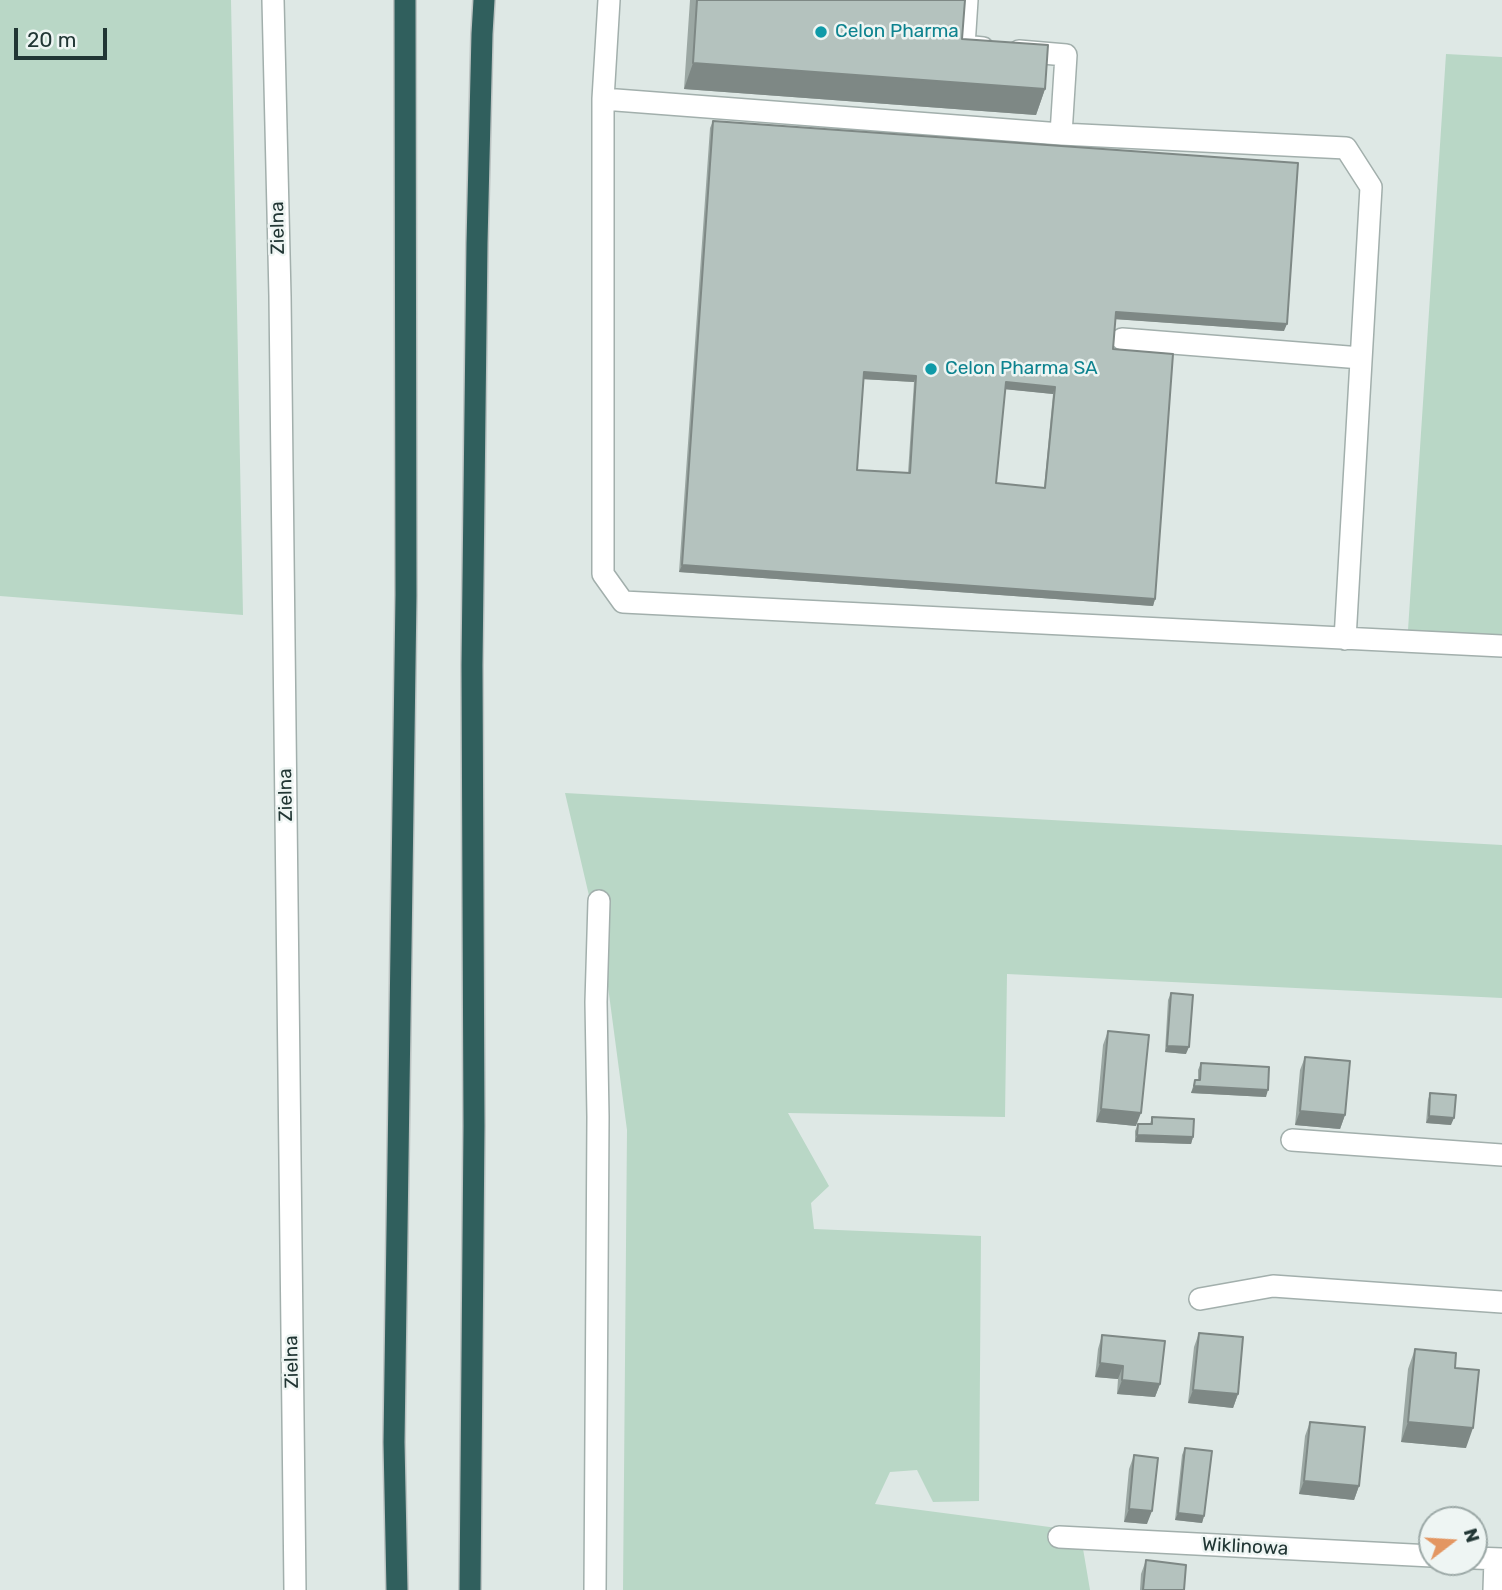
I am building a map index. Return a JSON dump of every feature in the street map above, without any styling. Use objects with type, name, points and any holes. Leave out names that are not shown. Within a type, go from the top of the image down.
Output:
[{"type":"highway","points":[[397,1590],[394,1442],[406,595],[405,0]]},
{"type":"highway","points":[[470,1590],[474,1140],[473,637],[484,0]]},
{"type":"street","name":"Zielna","points":[[272,0],[280,296],[295,1590]]},
{"type":"street","points":[[609,0],[603,99],[603,574],[623,602],[1502,646]]},
{"type":"street","points":[[967,0],[964,46],[1066,55],[1061,134]]},
{"type":"street","points":[[603,99],[1061,134],[1346,148],[1371,187],[1345,639]]},
{"type":"street","points":[[1122,339],[1362,358]]},
{"type":"street","points":[[595,1590],[598,1117],[596,1002],[599,901]]},
{"type":"street","points":[[1292,1140],[1502,1154]]},
{"type":"street","points":[[1200,1299],[1273,1286],[1502,1302]]},
{"type":"street","name":"Wiklinowa","points":[[1059,1537],[1418,1555]]},
{"type":"street","points":[[1490,1559],[1494,1590]]},
{"type":"green space","points":[[0,0],[231,0],[243,615],[0,596]]},
{"type":"green space","points":[[1446,54],[1502,57],[1502,648],[1407,645]]},
{"type":"green space","points":[[565,793],[1502,845],[1502,998],[1007,974],[1005,1117],[788,1113],[829,1186],[811,1203],[814,1229],[981,1236],[979,1501],[933,1502],[917,1470],[890,1472],[875,1504],[1080,1531],[1090,1590],[623,1590],[627,1130],[605,964]]},
{"type":"building","name":"Celon Pharma","points":[[697,0],[965,0],[962,39],[1048,45],[1045,89],[693,63]]},
{"type":"building","name":"Celon Pharma SA","points":[[713,121],[1298,163],[1287,324],[1116,312],[1113,349],[1173,354],[1155,599],[682,565]],"holes":[[[864,372],[916,376],[910,473],[857,470]],[[1006,382],[1055,387],[1045,488],[996,483]]]},
{"type":"building","points":[[1171,993],[1193,995],[1189,1047],[1167,1046]]},
{"type":"building","points":[[1108,1031],[1149,1035],[1141,1113],[1101,1109]]},
{"type":"building","points":[[1305,1057],[1350,1061],[1345,1115],[1300,1111]]},
{"type":"building","points":[[1201,1063],[1269,1067],[1268,1090],[1194,1086],[1195,1080],[1200,1080]]},
{"type":"building","points":[[1430,1093],[1456,1095],[1454,1118],[1429,1116]]},
{"type":"building","points":[[1152,1117],[1194,1119],[1193,1137],[1137,1135],[1138,1124],[1152,1124]]},
{"type":"building","points":[[1199,1333],[1243,1337],[1238,1394],[1193,1390]]},
{"type":"building","points":[[1102,1335],[1165,1341],[1160,1384],[1122,1380],[1123,1366],[1100,1363]]},
{"type":"building","points":[[1415,1349],[1456,1353],[1455,1368],[1479,1370],[1473,1428],[1408,1422]]},
{"type":"building","points":[[1310,1422],[1365,1427],[1359,1486],[1304,1481]]},
{"type":"building","points":[[1185,1448],[1212,1451],[1204,1516],[1178,1513]]},
{"type":"building","points":[[1134,1455],[1158,1458],[1152,1511],[1129,1509]]},
{"type":"building","points":[[1146,1560],[1186,1565],[1184,1590],[1143,1590]]},
{"type":"place","name":"Celon Pharma","points":[[821,32]]},
{"type":"place","name":"Celon Pharma SA","points":[[931,369]]}]
